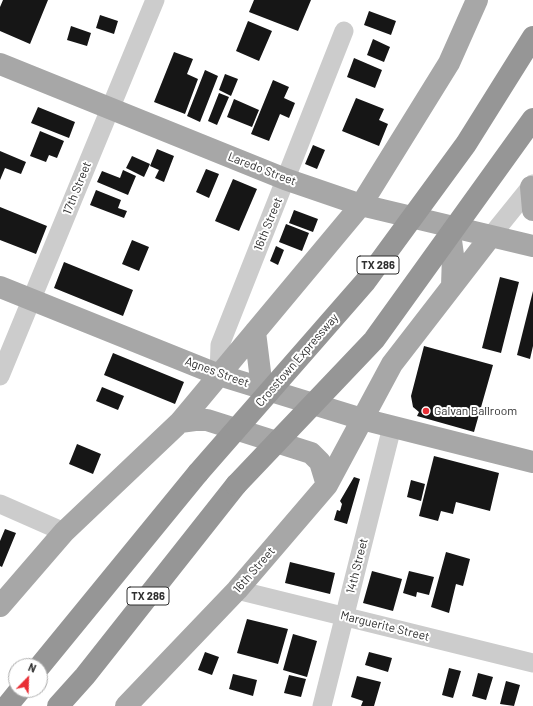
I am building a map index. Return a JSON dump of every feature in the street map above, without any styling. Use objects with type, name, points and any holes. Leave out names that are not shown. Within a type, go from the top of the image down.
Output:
[{"type":"highway","name":"Crosstown Expressway","points":[[47,658],[198,473],[365,282],[466,144],[533,37]]},
{"type":"highway","name":"TX 286","points":[[58,706],[84,676],[236,485],[374,340],[533,119]]},
{"type":"highway","points":[[7,706],[14,698]]},
{"type":"main road","points":[[0,606],[64,532],[180,422],[361,205],[449,63],[477,0]]},
{"type":"main road","name":"Laredo Street","points":[[0,64],[285,179],[361,205],[533,246]]},
{"type":"main road","points":[[532,186],[533,210]]},
{"type":"main road","points":[[450,226],[453,255],[452,286]]},
{"type":"main road","points":[[362,419],[392,364],[491,236]]},
{"type":"main road","name":"Agnes Street","points":[[0,287],[219,375],[362,419],[533,462]]},
{"type":"main road","points":[[255,332],[262,388]]},
{"type":"main road","name":"16th Street","points":[[126,706],[237,590],[327,485],[362,419]]},
{"type":"main road","points":[[180,422],[207,420],[311,453],[320,462],[327,485]]},
{"type":"street","name":"17th Street","points":[[0,376],[155,0]]},
{"type":"street","name":"16th Street","points":[[219,375],[220,346],[344,31]]},
{"type":"street","points":[[491,236],[532,186]]},
{"type":"street","name":"14th Street","points":[[322,706],[392,427]]},
{"type":"street","points":[[0,504],[64,532]]},
{"type":"street","name":"Marguerite Street","points":[[237,590],[533,662]]},
{"type":"building","points":[[3,0],[48,0],[30,44],[0,31],[0,7]]},
{"type":"building","points":[[254,0],[311,0],[298,31],[249,12]]},
{"type":"building","points":[[369,11],[396,21],[391,35],[364,25]]},
{"type":"building","points":[[100,15],[118,21],[114,34],[96,28]]},
{"type":"building","points":[[248,21],[272,31],[259,61],[236,51]]},
{"type":"building","points":[[71,26],[91,33],[87,46],[67,40]]},
{"type":"building","points":[[373,39],[390,47],[384,62],[367,55]]},
{"type":"building","points":[[174,52],[193,59],[187,74],[198,79],[185,114],[154,102]]},
{"type":"building","points":[[354,58],[382,70],[375,88],[347,77]]},
{"type":"building","points":[[205,70],[218,76],[200,122],[187,116]]},
{"type":"building","points":[[225,74],[238,79],[231,96],[219,90]]},
{"type":"building","points":[[273,80],[289,87],[284,98],[295,103],[289,118],[280,114],[269,141],[251,134]]},
{"type":"building","points":[[219,93],[229,97],[217,125],[208,121]]},
{"type":"building","points":[[356,98],[384,109],[379,120],[388,124],[379,146],[342,131]]},
{"type":"building","points":[[234,99],[259,110],[252,127],[227,117]]},
{"type":"building","points":[[38,107],[75,122],[69,138],[31,123]]},
{"type":"building","points":[[40,131],[64,141],[57,158],[49,155],[46,162],[30,156]]},
{"type":"building","points":[[313,145],[325,150],[317,169],[305,164]]},
{"type":"building","points":[[157,149],[174,156],[164,182],[155,178],[159,170],[150,166]]},
{"type":"building","points":[[0,151],[26,162],[21,174],[5,168],[0,180]]},
{"type":"building","points":[[132,156],[150,164],[144,177],[126,168]]},
{"type":"building","points":[[206,169],[219,174],[209,198],[196,192]]},
{"type":"building","points":[[123,170],[136,176],[128,195],[97,182],[102,171],[120,178]]},
{"type":"building","points":[[233,179],[257,189],[239,231],[215,221]]},
{"type":"building","points":[[96,190],[121,200],[118,208],[127,211],[124,218],[90,205]]},
{"type":"building","points":[[0,207],[47,226],[36,254],[0,240]]},
{"type":"building","points":[[294,210],[318,219],[313,232],[289,223]]},
{"type":"building","points":[[286,224],[309,233],[302,251],[279,242]]},
{"type":"building","points":[[132,240],[149,247],[139,271],[122,264]]},
{"type":"building","points":[[276,246],[284,250],[278,265],[270,261]]},
{"type":"building","points":[[64,262],[133,290],[123,316],[54,288]]},
{"type":"building","points":[[500,277],[519,282],[501,353],[482,348]]},
{"type":"building","points":[[533,291],[533,346],[530,359],[517,355]]},
{"type":"building","points":[[424,346],[493,365],[474,432],[417,416],[419,412],[413,407],[411,396]]},
{"type":"building","points":[[113,353],[184,382],[175,404],[104,375]]},
{"type":"building","points":[[102,387],[124,396],[118,410],[96,401]]},
{"type":"building","points":[[77,444],[101,454],[93,474],[69,464]]},
{"type":"building","points":[[434,456],[499,473],[490,511],[456,502],[453,514],[441,511],[438,521],[419,516]]},
{"type":"building","points":[[354,477],[360,479],[347,524],[334,520],[337,510],[340,511],[342,504],[340,501]]},
{"type":"building","points":[[411,480],[425,484],[421,501],[407,497]]},
{"type":"building","points":[[5,529],[16,533],[2,567],[0,566],[0,541]]},
{"type":"building","points":[[446,552],[470,559],[463,586],[456,584],[449,613],[431,607]]},
{"type":"building","points":[[290,562],[335,573],[330,594],[285,583]]},
{"type":"building","points":[[372,571],[402,579],[393,611],[363,603]]},
{"type":"building","points":[[409,571],[434,577],[429,595],[417,592],[416,597],[403,593]]},
{"type":"building","points":[[247,619],[288,629],[278,664],[237,653]]},
{"type":"building","points":[[293,634],[317,641],[307,677],[283,670]]},
{"type":"building","points":[[205,652],[219,657],[212,675],[198,670]]},
{"type":"building","points":[[369,652],[392,658],[388,672],[365,665]]},
{"type":"building","points":[[449,668],[461,671],[453,698],[442,695]]},
{"type":"building","points":[[478,673],[493,677],[486,700],[472,696]]},
{"type":"building","points":[[233,674],[257,680],[253,696],[229,689]]},
{"type":"building","points":[[289,675],[306,679],[301,697],[284,693]]},
{"type":"building","points":[[357,676],[381,682],[374,706],[361,706],[363,701],[351,697]]},
{"type":"building","points":[[506,681],[520,685],[514,706],[500,704]]},
{"type":"place","name":"Galvan Ballroom","points":[[426,411]]}]
